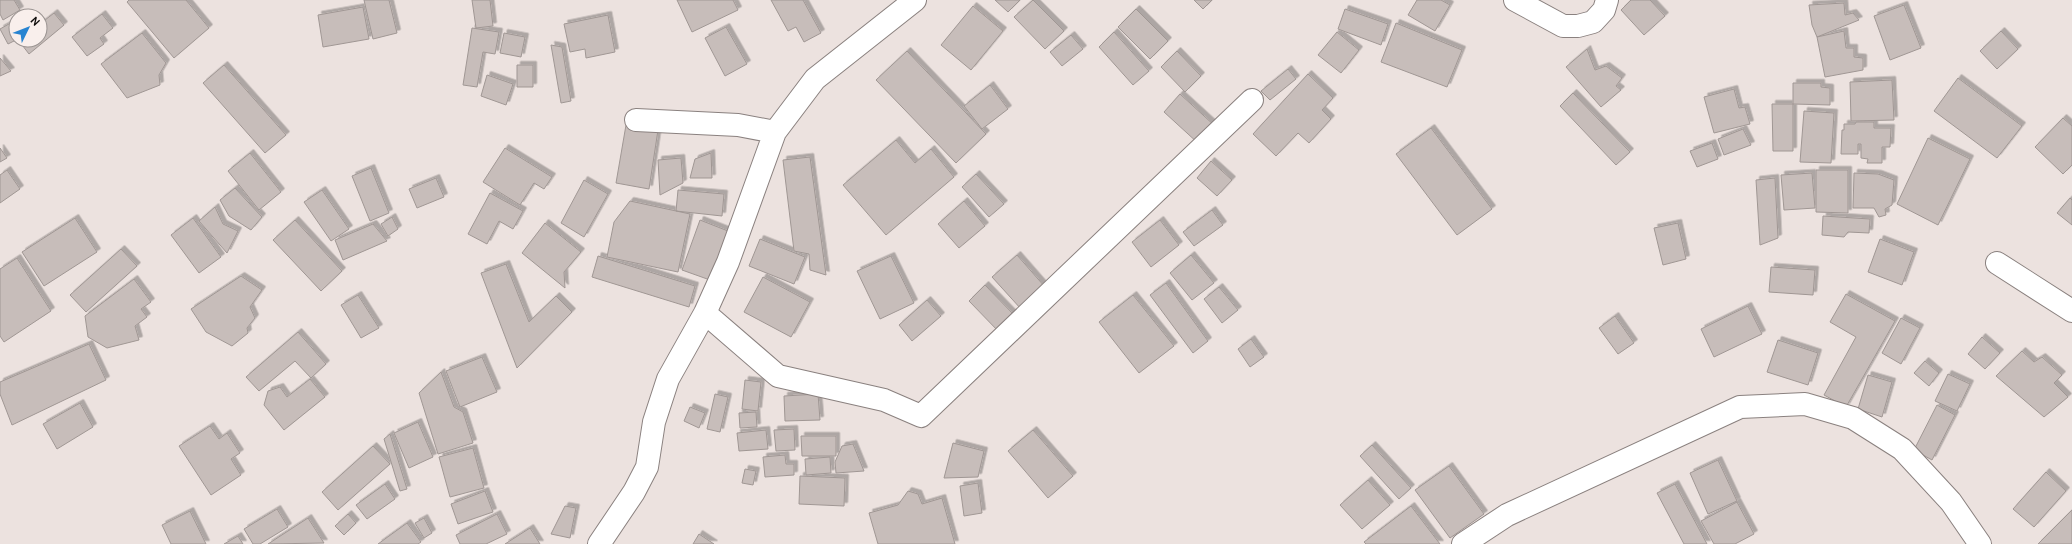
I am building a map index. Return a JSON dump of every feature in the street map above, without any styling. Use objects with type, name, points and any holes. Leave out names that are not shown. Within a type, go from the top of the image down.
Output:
[{"type":"street","points":[[599,544],[634,492],[647,467],[654,422],[668,379],[705,313],[728,262],[775,132],[815,80],[915,0]]},
{"type":"street","points":[[1515,0],[1563,26],[1578,26],[1593,22],[1604,10],[1608,0]]},
{"type":"street","points":[[705,313],[778,376],[884,400],[921,416],[1252,100]]},
{"type":"street","points":[[636,120],[738,125],[775,132]]},
{"type":"street","points":[[1997,262],[2072,311]]},
{"type":"street","points":[[1463,544],[1507,515],[1740,408],[1805,404],[1853,418],[1902,449],[1951,502],[1980,544]]},
{"type":"building","points":[[0,0],[14,0],[19,8],[8,8],[8,17],[3,20],[0,14]]},
{"type":"building","points":[[129,0],[186,0],[209,28],[174,58],[127,2]]},
{"type":"building","points":[[364,0],[389,0],[397,33],[373,39]]},
{"type":"building","points":[[472,0],[490,0],[493,26],[476,28]]},
{"type":"building","points":[[677,0],[733,0],[738,10],[692,32]]},
{"type":"building","points":[[771,0],[803,0],[821,33],[804,42],[796,27],[788,31]]},
{"type":"building","points":[[995,0],[1020,0],[1008,12]]},
{"type":"building","points":[[1033,0],[1064,31],[1045,49],[1014,17]]},
{"type":"building","points":[[1194,0],[1212,0],[1203,9]]},
{"type":"building","points":[[1417,0],[1441,0],[1450,5],[1435,31],[1408,15]]},
{"type":"building","points":[[1631,0],[1650,0],[1665,16],[1644,35],[1621,10]]},
{"type":"building","points":[[1844,3],[1845,15],[1853,13],[1859,20],[1817,37],[1812,25],[1809,5]]},
{"type":"building","points":[[1904,5],[1921,48],[1890,60],[1874,16]]},
{"type":"building","points":[[973,6],[1003,31],[971,70],[941,45]]},
{"type":"building","points":[[363,7],[369,39],[323,47],[318,15]]},
{"type":"building","points":[[1136,9],[1168,41],[1150,59],[1118,27]]},
{"type":"building","points":[[1345,9],[1388,24],[1381,45],[1338,29]]},
{"type":"building","points":[[54,13],[64,25],[48,38],[48,18]]},
{"type":"building","points":[[102,14],[113,28],[100,38],[104,44],[87,56],[72,37]]},
{"type":"building","points":[[608,15],[615,52],[586,58],[585,49],[570,52],[564,24]]},
{"type":"building","points":[[1396,23],[1462,50],[1447,87],[1381,62]]},
{"type":"building","points":[[8,24],[8,44],[0,29]]},
{"type":"building","points":[[726,27],[747,64],[725,76],[705,38]]},
{"type":"building","points":[[472,28],[499,32],[495,54],[483,52],[477,87],[463,85]]},
{"type":"building","points":[[1844,31],[1846,48],[1854,48],[1854,57],[1863,58],[1863,70],[1825,77],[1817,37]]},
{"type":"building","points":[[2001,31],[2018,49],[1997,69],[1980,51]]},
{"type":"building","points":[[1114,32],[1149,71],[1133,85],[1099,47]]},
{"type":"building","points":[[1337,32],[1359,50],[1341,73],[1318,55]]},
{"type":"building","points":[[142,33],[166,63],[159,75],[160,85],[127,98],[101,64]]},
{"type":"building","points":[[504,33],[525,37],[521,57],[500,53]]},
{"type":"building","points":[[1071,35],[1083,49],[1062,66],[1050,52]]},
{"type":"building","points":[[551,45],[562,47],[571,101],[561,103]]},
{"type":"building","points":[[24,48],[36,48],[29,54]]},
{"type":"building","points":[[1587,49],[1595,70],[1606,66],[1622,78],[1616,86],[1621,90],[1601,107],[1566,67]]},
{"type":"building","points":[[907,51],[986,134],[956,163],[876,80]]},
{"type":"building","points":[[1177,51],[1201,76],[1185,92],[1161,67]]},
{"type":"building","points":[[0,58],[11,71],[0,76]]},
{"type":"building","points":[[224,65],[286,135],[265,153],[203,83]]},
{"type":"building","points":[[517,65],[533,65],[533,87],[517,87]]},
{"type":"building","points":[[1288,69],[1296,79],[1270,100],[1261,91]]},
{"type":"building","points":[[1308,74],[1333,98],[1322,110],[1331,119],[1309,143],[1298,133],[1276,156],[1253,134]]},
{"type":"building","points":[[487,75],[513,84],[506,105],[481,96]]},
{"type":"building","points":[[1958,78],[2022,126],[1997,158],[1934,111]]},
{"type":"building","points":[[1892,80],[1894,120],[1851,121],[1850,82]]},
{"type":"building","points":[[1793,83],[1821,83],[1821,87],[1830,88],[1830,105],[1793,104]]},
{"type":"building","points":[[990,85],[1008,109],[982,129],[964,106]]},
{"type":"building","points":[[1734,89],[1739,108],[1745,107],[1750,124],[1714,133],[1704,97]]},
{"type":"building","points":[[1573,93],[1630,152],[1616,165],[1560,106]]},
{"type":"building","points":[[1180,94],[1215,126],[1199,144],[1164,112]]},
{"type":"building","points":[[1772,104],[1793,104],[1793,151],[1773,151]]},
{"type":"building","points":[[1804,111],[1834,113],[1831,163],[1800,162]]},
{"type":"building","points":[[2063,118],[2072,126],[2072,165],[2063,174],[2035,147]]},
{"type":"building","points":[[1856,122],[1874,122],[1874,128],[1891,128],[1890,147],[1882,147],[1882,163],[1867,163],[1868,159],[1861,158],[1861,144],[1858,144],[1858,154],[1841,154],[1842,130],[1844,130],[1844,124],[1855,124]]},
{"type":"building","points":[[626,125],[658,130],[649,189],[616,183]]},
{"type":"building","points":[[1431,128],[1492,209],[1457,235],[1396,154]]},
{"type":"building","points":[[1743,129],[1751,145],[1724,155],[1718,139]]},
{"type":"building","points":[[1928,138],[1970,159],[1938,225],[1897,204]]},
{"type":"building","points":[[896,140],[915,163],[931,149],[954,177],[886,235],[843,185]]},
{"type":"building","points":[[1712,143],[1718,159],[1697,167],[1690,151]]},
{"type":"building","points":[[0,148],[7,158],[0,162]]},
{"type":"building","points":[[505,148],[552,177],[544,189],[534,183],[520,205],[483,182]]},
{"type":"building","points":[[250,153],[281,192],[259,210],[228,171]]},
{"type":"building","points":[[711,153],[712,178],[690,178],[695,159]]},
{"type":"building","points":[[810,157],[826,275],[810,270],[809,254],[794,251],[783,160]]},
{"type":"building","points":[[681,158],[683,183],[660,195],[658,160]]},
{"type":"building","points":[[1211,161],[1232,180],[1217,196],[1197,178]]},
{"type":"building","points":[[371,168],[389,213],[370,221],[352,176]]},
{"type":"building","points":[[7,170],[20,189],[0,203],[0,175]]},
{"type":"building","points":[[1816,170],[1848,170],[1848,213],[1816,212]]},
{"type":"building","points":[[1812,173],[1815,208],[1784,210],[1781,175]]},
{"type":"building","points":[[1854,173],[1878,174],[1894,180],[1892,205],[1885,209],[1886,215],[1879,217],[1874,208],[1853,208]]},
{"type":"building","points":[[976,174],[1004,204],[989,217],[962,187]]},
{"type":"building","points":[[436,178],[444,197],[417,208],[409,189]]},
{"type":"building","points":[[1775,178],[1778,238],[1760,245],[1756,180]]},
{"type":"building","points":[[584,180],[608,194],[584,237],[561,223]]},
{"type":"building","points":[[235,188],[262,217],[251,230],[229,216],[220,200]]},
{"type":"building","points":[[322,190],[349,229],[331,241],[304,202]]},
{"type":"building","points":[[678,190],[724,194],[722,216],[676,211]]},
{"type":"building","points":[[490,193],[523,211],[513,229],[499,221],[487,244],[468,234]]},
{"type":"building","points":[[2070,198],[2072,200],[2072,225],[2057,213]]},
{"type":"building","points":[[630,201],[690,214],[678,272],[607,257],[614,222]]},
{"type":"building","points":[[964,201],[985,226],[959,248],[938,224]]},
{"type":"building","points":[[215,207],[223,224],[238,231],[227,253],[199,221]]},
{"type":"building","points":[[1212,210],[1223,225],[1194,246],[1183,232]]},
{"type":"building","points":[[1823,216],[1870,219],[1869,233],[1848,232],[1844,237],[1822,235]]},
{"type":"building","points":[[392,217],[398,229],[388,236],[381,224]]},
{"type":"building","points":[[75,218],[97,252],[44,286],[22,252]]},
{"type":"building","points":[[193,218],[221,257],[199,273],[171,235]]},
{"type":"building","points":[[295,220],[342,271],[321,291],[273,240]]},
{"type":"building","points":[[700,220],[728,231],[710,280],[682,270]]},
{"type":"building","points":[[1160,220],[1179,245],[1151,267],[1132,242]]},
{"type":"building","points":[[545,223],[581,252],[564,272],[565,288],[522,253]]},
{"type":"building","points":[[1678,223],[1686,259],[1663,265],[1654,228]]},
{"type":"building","points":[[373,224],[387,241],[343,260],[335,240]]},
{"type":"building","points":[[760,239],[805,257],[794,284],[749,266]]},
{"type":"building","points":[[1880,239],[1914,252],[1902,285],[1868,272]]},
{"type":"building","points":[[121,249],[137,266],[86,312],[70,295]]},
{"type":"building","points":[[1017,255],[1045,287],[1021,309],[992,277]]},
{"type":"building","points":[[1191,255],[1214,283],[1192,300],[1170,273]]},
{"type":"building","points":[[598,256],[695,286],[689,307],[592,277]]},
{"type":"building","points":[[891,256],[914,303],[880,319],[857,271]]},
{"type":"building","points":[[17,258],[51,311],[4,342],[0,336],[0,269]]},
{"type":"building","points":[[506,264],[529,322],[556,296],[572,312],[517,368],[481,273]]},
{"type":"building","points":[[1771,267],[1815,270],[1813,295],[1769,292]]},
{"type":"building","points":[[241,276],[262,290],[250,307],[255,318],[247,328],[248,333],[232,346],[206,332],[191,309]]},
{"type":"building","points":[[763,277],[810,302],[791,337],[744,312]]},
{"type":"building","points":[[134,279],[151,302],[141,309],[147,317],[135,326],[139,340],[107,348],[88,337],[85,316]]},
{"type":"building","points":[[1166,283],[1208,341],[1193,353],[1150,295]]},
{"type":"building","points":[[985,285],[1016,317],[1000,333],[969,301]]},
{"type":"building","points":[[1219,287],[1238,310],[1222,323],[1204,299]]},
{"type":"building","points":[[1846,294],[1895,321],[1846,407],[1824,395],[1856,337],[1830,322]]},
{"type":"building","points":[[358,295],[379,328],[361,338],[341,305]]},
{"type":"building","points":[[1133,295],[1174,346],[1139,373],[1099,322]]},
{"type":"building","points":[[927,300],[941,316],[912,341],[899,325]]},
{"type":"building","points":[[1748,306],[1762,334],[1714,357],[1701,329]]},
{"type":"building","points":[[1615,316],[1634,343],[1618,354],[1599,328]]},
{"type":"building","points":[[1901,318],[1920,328],[1901,364],[1882,353]]},
{"type":"building","points":[[298,332],[326,364],[311,378],[295,361],[259,391],[246,377]]},
{"type":"building","points":[[1982,337],[2000,353],[1985,369],[1968,354]]},
{"type":"building","points":[[1251,339],[1264,357],[1250,367],[1238,349]]},
{"type":"building","points":[[1778,340],[1818,353],[1808,385],[1767,372]]},
{"type":"building","points":[[89,344],[106,380],[12,425],[0,394],[0,382]]},
{"type":"building","points":[[2022,351],[2034,362],[2042,357],[2062,375],[2054,383],[2068,397],[2044,417],[1996,376]]},
{"type":"building","points":[[482,357],[497,392],[460,407],[446,371]]},
{"type":"building","points":[[1925,361],[1939,373],[1929,386],[1914,373]]},
{"type":"building","points":[[441,372],[454,407],[463,412],[473,443],[438,454],[419,393]]},
{"type":"building","points":[[1948,374],[1970,384],[1957,411],[1935,401]]},
{"type":"building","points":[[1868,375],[1892,382],[1882,417],[1858,409]]},
{"type":"building","points":[[310,379],[325,397],[284,430],[264,405],[268,391],[280,387],[287,397]]},
{"type":"building","points":[[745,380],[761,382],[758,411],[742,409]]},
{"type":"building","points":[[715,394],[728,397],[720,432],[707,429]]},
{"type":"building","points":[[818,394],[820,420],[785,421],[784,396]]},
{"type":"building","points":[[80,403],[93,427],[57,449],[43,424]]},
{"type":"building","points":[[1937,405],[1955,415],[1932,460],[1914,450]]},
{"type":"building","points":[[690,407],[705,413],[699,428],[684,421]]},
{"type":"building","points":[[756,412],[757,427],[740,428],[739,413]]},
{"type":"building","points":[[418,422],[433,457],[409,468],[394,433]]},
{"type":"building","points":[[210,426],[219,439],[227,433],[240,453],[231,459],[241,475],[211,495],[179,446]]},
{"type":"building","points":[[794,429],[795,450],[776,451],[774,430]]},
{"type":"building","points":[[766,430],[768,449],[739,451],[737,433]]},
{"type":"building","points":[[1033,430],[1073,476],[1048,498],[1008,451]]},
{"type":"building","points":[[390,434],[407,489],[400,491],[384,439]]},
{"type":"building","points":[[801,436],[836,436],[836,456],[802,456]]},
{"type":"building","points":[[953,443],[984,451],[978,477],[944,478]]},
{"type":"building","points":[[853,444],[864,471],[836,473],[835,462],[842,446]]},
{"type":"building","points":[[1372,445],[1411,488],[1399,499],[1360,456]]},
{"type":"building","points":[[373,446],[390,464],[338,510],[322,492]]},
{"type":"building","points":[[473,448],[484,488],[450,497],[439,457]]},
{"type":"building","points":[[785,455],[786,464],[794,464],[794,475],[765,477],[763,457]]},
{"type":"building","points":[[830,457],[831,473],[806,475],[805,459]]},
{"type":"building","points":[[1718,460],[1737,501],[1708,514],[1690,473]]},
{"type":"building","points":[[1449,466],[1484,514],[1450,538],[1415,490]]},
{"type":"building","points":[[745,469],[756,471],[753,485],[742,483]]},
{"type":"building","points":[[2046,472],[2066,491],[2034,527],[2013,509]]},
{"type":"building","points":[[800,476],[845,478],[844,506],[799,504]]},
{"type":"building","points":[[1368,480],[1390,505],[1362,529],[1340,505]]},
{"type":"building","points":[[978,483],[982,513],[964,516],[960,486]]},
{"type":"building","points":[[385,484],[395,499],[367,519],[356,505]]},
{"type":"building","points":[[1675,484],[1707,544],[1684,544],[1657,493]]},
{"type":"building","points":[[485,491],[493,512],[458,524],[451,504]]},
{"type":"building","points":[[908,491],[918,494],[922,504],[942,498],[955,544],[878,544],[869,513],[898,505]]},
{"type":"building","points":[[1737,502],[1754,534],[1735,544],[1714,544],[1701,521]]},
{"type":"building","points":[[565,506],[576,508],[570,538],[551,534]]},
{"type":"building","points":[[1411,506],[1440,544],[1366,544],[1364,542]]},
{"type":"building","points":[[277,509],[288,527],[260,544],[253,544],[244,529]]},
{"type":"building","points":[[2072,510],[2072,544],[2038,544]]},
{"type":"building","points":[[190,511],[206,544],[171,544],[162,525]]},
{"type":"building","points":[[348,514],[356,523],[344,535],[335,526]]},
{"type":"building","points":[[497,514],[507,534],[486,544],[460,544],[456,535]]},
{"type":"building","points":[[308,518],[324,543],[268,544]]},
{"type":"building","points":[[424,518],[432,533],[424,538],[415,523]]},
{"type":"building","points":[[407,523],[421,542],[418,544],[378,544]]},
{"type":"building","points":[[530,528],[540,544],[505,544]]},
{"type":"building","points":[[699,534],[714,544],[693,544]]},
{"type":"building","points":[[238,536],[243,544],[224,544]]}]
